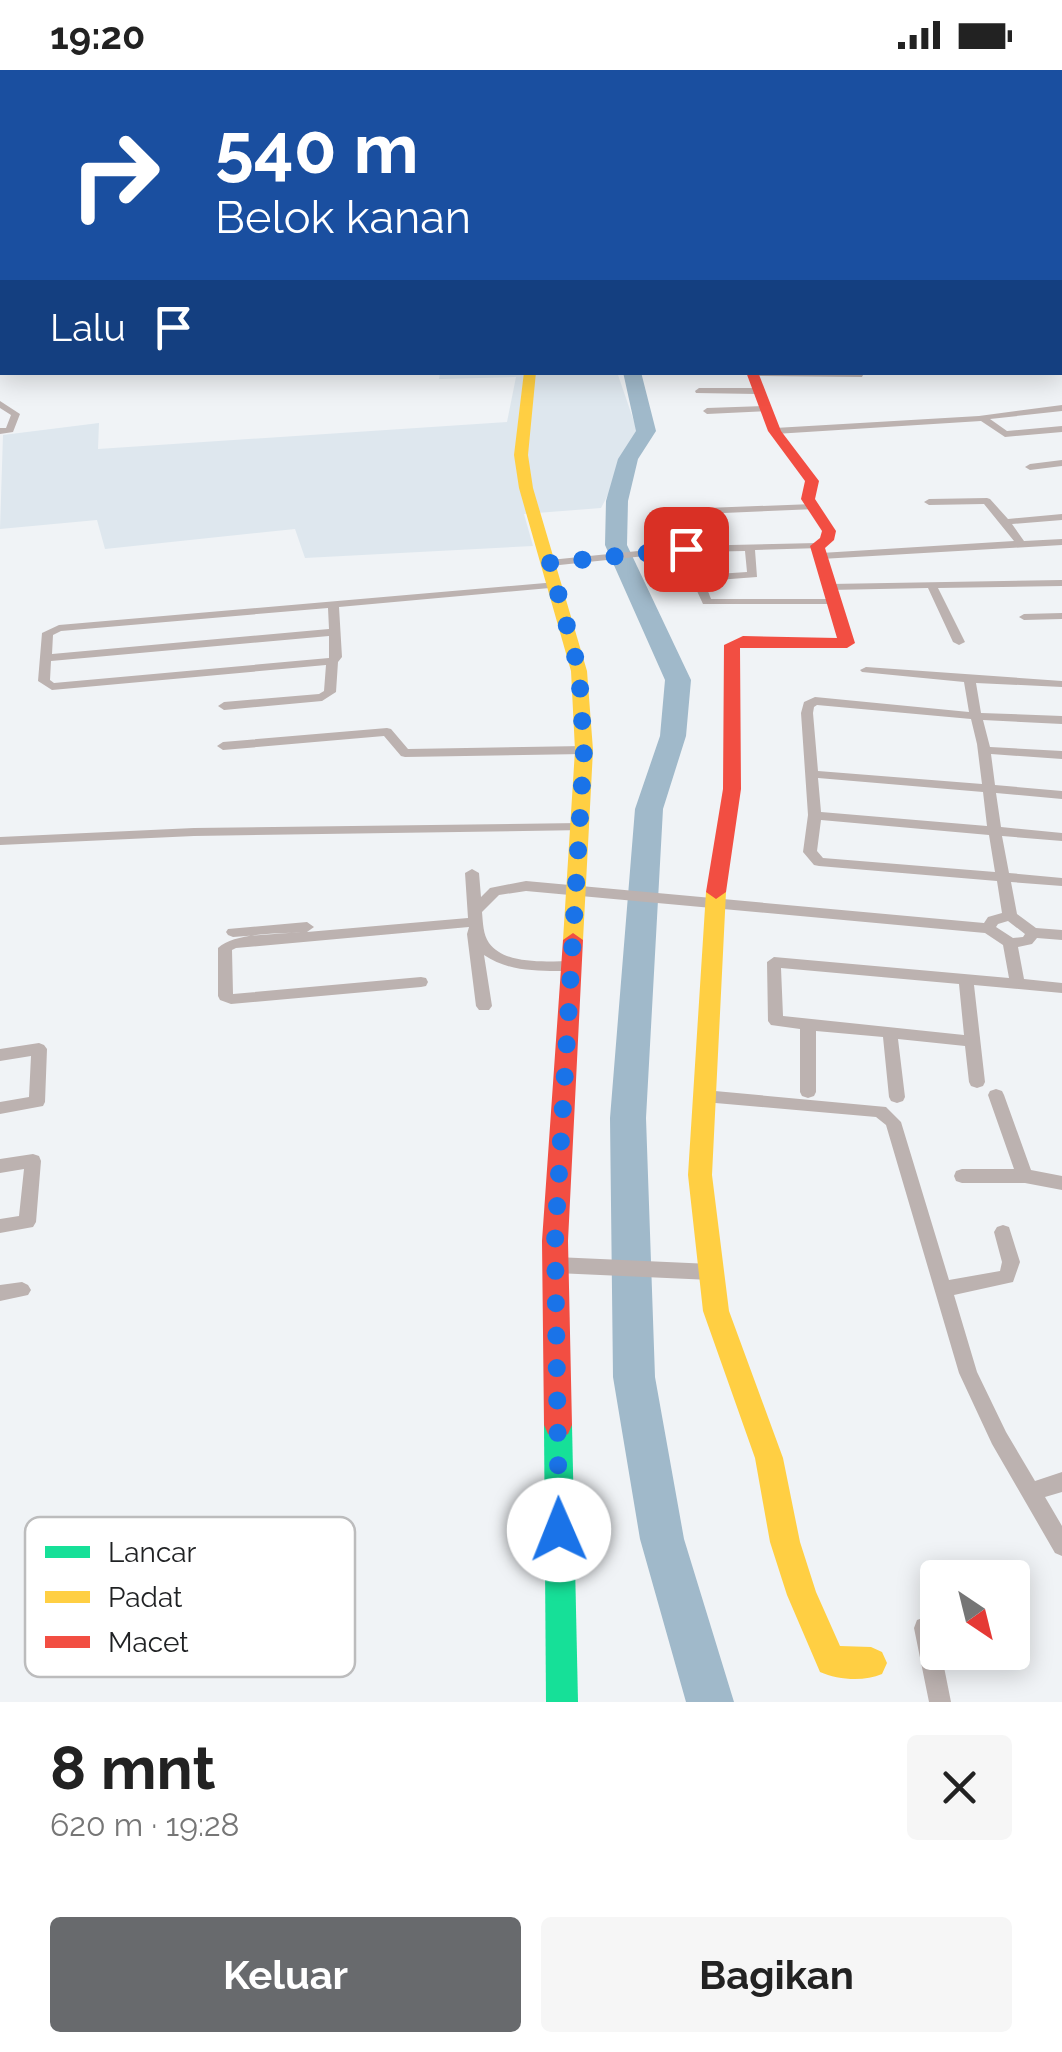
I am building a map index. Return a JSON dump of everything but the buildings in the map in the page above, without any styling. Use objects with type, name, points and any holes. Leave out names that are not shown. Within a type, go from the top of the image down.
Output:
[{"type":"main road","points":[[530,375],[521,455],[526,488],[579,671],[584,750],[556,1266],[562,1702]]},
{"type":"main road","points":[[756,387],[775,431],[812,481],[808,499],[829,532],[819,551],[847,643],[743,641],[732,646],[728,827],[714,901],[700,1175],[716,1311],[769,1458],[785,1542],[802,1595],[831,1661],[872,1663]]},
{"type":"street","points":[[699,391],[859,375]]},
{"type":"street","points":[[706,411],[756,387]]},
{"type":"street","points":[[0,404],[16,414],[10,430],[0,432]]},
{"type":"street","points":[[775,431],[982,418],[1062,408]]},
{"type":"street","points":[[982,418],[1004,434],[1062,430]]},
{"type":"street","points":[[1030,467],[1062,464]]},
{"type":"street","points":[[929,502],[987,501],[1021,544]]},
{"type":"street","points":[[654,513],[813,508]]},
{"type":"street","points":[[1005,522],[1062,517]]},
{"type":"street","points":[[550,563],[686,549],[819,551],[1062,542]]},
{"type":"street","points":[[696,578],[753,575],[750,548]]},
{"type":"street","points":[[686,549],[707,602],[932,586],[1062,583]]},
{"type":"street","points":[[332,662],[52,687],[44,681],[48,633],[59,628],[557,585]]},
{"type":"street","points":[[932,586],[960,642]]},
{"type":"street","points":[[224,706],[322,697],[330,692],[332,662],[336,657],[333,604]]},
{"type":"street","points":[[1024,618],[1062,616]]},
{"type":"street","points":[[46,658],[335,632]]},
{"type":"street","points":[[866,670],[1062,684]]},
{"type":"street","points":[[970,679],[1010,916],[1033,933],[1062,935]]},
{"type":"street","points":[[1062,720],[815,701],[808,705],[807,712],[815,815],[810,852],[819,862],[1062,882]]},
{"type":"street","points":[[222,746],[387,732],[405,753],[584,750]]},
{"type":"street","points":[[984,750],[1062,755]]},
{"type":"street","points":[[814,774],[1062,795]]},
{"type":"street","points":[[815,815],[1062,837]]},
{"type":"street","points":[[0,841],[331,828],[580,827]]},
{"type":"street","points":[[472,874],[484,1006]]},
{"type":"street","points":[[421,982],[232,999],[226,996],[225,948],[232,943],[474,920],[495,891],[526,886],[577,887],[988,928],[1010,943],[1028,942],[1033,933]]},
{"type":"street","points":[[988,928],[994,920],[1010,916]]},
{"type":"street","points":[[233,932],[474,920]]},
{"type":"street","points":[[474,920],[489,953],[516,965],[573,966]]},
{"type":"street","points":[[1010,943],[1017,984]]},
{"type":"street","points":[[972,1041],[776,1021],[774,962],[1062,988]]},
{"type":"street","points":[[966,980],[977,1082]]},
{"type":"street","points":[[808,1024],[808,1092]]},
{"type":"street","points":[[890,1032],[896,1097]]},
{"type":"street","points":[[0,1055],[39,1049],[37,1102],[0,1108]]},
{"type":"street","points":[[996,1095],[1025,1176]]},
{"type":"street","points":[[704,1096],[887,1115],[968,1372],[1062,1546]]},
{"type":"street","points":[[0,1166],[33,1160],[27,1222],[0,1226]]},
{"type":"street","points":[[962,1176],[1025,1176],[1062,1183]]},
{"type":"street","points":[[942,1289],[1006,1277],[1011,1262],[1003,1232]]},
{"type":"street","points":[[556,1266],[711,1272]]},
{"type":"street","points":[[0,1293],[22,1290]]},
{"type":"street","points":[[1031,1492],[1062,1482]]},
{"type":"street","points":[[934,1670],[940,1702]]},
{"type":"shaded area","points":[[440,375],[618,375],[639,436],[601,508],[524,514],[533,546],[305,558],[295,529],[105,549],[97,520],[0,529],[3,435],[99,423],[98,449],[507,422],[516,377],[439,379]]},
{"type":"waterway","points":[[633,375],[646,431],[628,459],[617,501],[616,545],[678,680],[673,736],[649,809],[628,1118],[634,1377],[662,1539],[710,1702]]},
{"type":"traffic: fast","points":[[558,1425],[562,1702]]},
{"type":"traffic: slow","points":[[530,375],[521,455],[526,488],[579,671],[584,750],[573,940]]},
{"type":"traffic: slow","points":[[716,892],[700,1175],[716,1311],[769,1458],[785,1542],[802,1595],[831,1661],[871,1663]]},
{"type":"traffic: jam","points":[[716,892],[732,789],[732,645],[743,641],[847,643],[817,546],[827,540],[829,531],[808,499],[812,481],[775,431],[753,375]]},
{"type":"traffic: jam","points":[[558,1425],[555,1241],[573,940]]},
{"type":"route","points":[[559,1530],[555,1241],[584,750],[579,671],[550,563],[686,549]]}]
